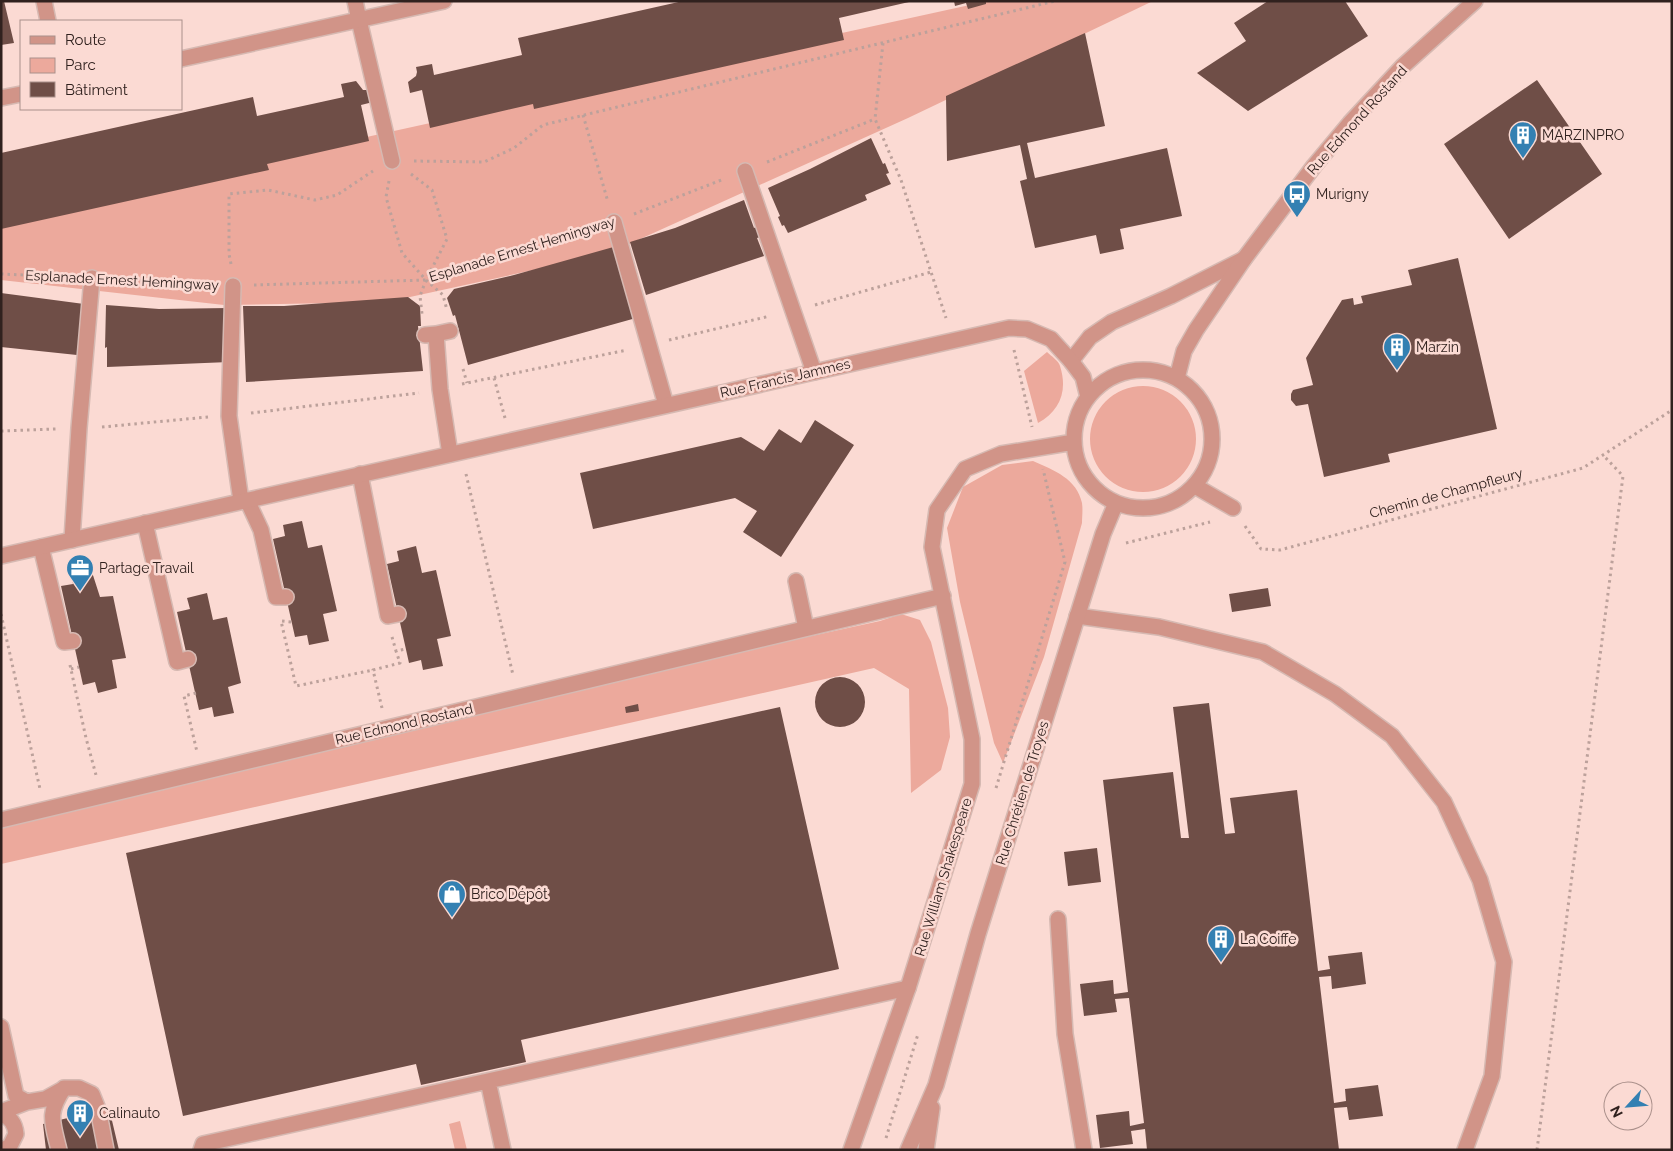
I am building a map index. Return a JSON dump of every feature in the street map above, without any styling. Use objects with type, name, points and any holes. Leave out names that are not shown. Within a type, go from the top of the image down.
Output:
[{"type":"street","points":[[44,1],[48,20]]},
{"type":"street","points":[[355,1],[392,161]]},
{"type":"street","points":[[182,59],[360,20],[379,8],[444,1]]},
{"type":"street","name":"Rue Edmond Rostand","points":[[1176,378],[1184,351],[1196,330],[1244,259],[1314,166],[1350,123],[1403,66],[1475,1]]},
{"type":"street","points":[[1,98],[20,94]]},
{"type":"street","points":[[745,171],[814,372]]},
{"type":"street","points":[[614,222],[666,405]]},
{"type":"street","points":[[1072,360],[1090,337],[1112,322],[1171,296],[1244,259]]},
{"type":"street","points":[[72,540],[79,428],[92,278]]},
{"type":"street","points":[[233,286],[229,416],[244,501],[261,530],[276,597],[286,597]]},
{"type":"street","name":"Rue Francis Jammes","points":[[1,556],[1009,328],[1027,329],[1050,339],[1072,360],[1083,377],[1088,397]]},
{"type":"street","points":[[437,333],[440,389],[455,453]]},
{"type":"street","points":[[1139,370],[1158,371],[1176,378],[1193,391],[1205,408],[1212,428],[1212,449],[1207,468],[1195,486],[1178,500],[1159,508],[1137,508],[1116,504],[1100,493],[1086,479],[1078,462],[1074,442],[1075,426],[1080,411],[1088,397],[1102,383],[1120,374],[1139,370]]},
{"type":"street","points":[[943,596],[932,547],[938,510],[965,470],[1001,454],[1074,442]]},
{"type":"street","points":[[360,474],[388,616],[398,614]]},
{"type":"street","points":[[1195,486],[1235,511]]},
{"type":"street","name":"Rue Chrétien de Troyes","points":[[926,1150],[936,1085],[978,934],[1103,534],[1116,504]]},
{"type":"street","points":[[145,523],[176,662],[188,659]]},
{"type":"street","points":[[41,547],[64,642],[74,640]]},
{"type":"street","points":[[796,581],[806,628]]},
{"type":"street","name":"Rue Edmond Rostand","points":[[1,820],[943,596]]},
{"type":"street","name":"Rue William Shakespeare","points":[[851,1150],[908,988],[972,784],[972,739],[943,596]]},
{"type":"street","points":[[1078,616],[1159,627],[1263,652],[1336,694],[1392,736],[1444,802],[1480,880],[1504,962],[1492,1076],[1465,1150]]},
{"type":"street","points":[[1058,919],[1065,1034],[1084,1150]]},
{"type":"street","points":[[201,1150],[203,1144],[908,988]]},
{"type":"street","points":[[1,1027],[16,1096],[27,1102]]},
{"type":"street","points":[[488,1081],[503,1150]]},
{"type":"street","name":"Rue Chrétien de Troyes","points":[[908,1150],[936,1085]]},
{"type":"street","points":[[59,1150],[52,1118],[55,1102],[64,1088]]},
{"type":"street","points":[[1,1113],[27,1102],[45,1099],[64,1088],[79,1088],[92,1094],[98,1109],[106,1150]]},
{"type":"street","points":[[1,1113],[8,1117],[15,1128],[10,1147]]},
{"type":"path","points":[[229,254],[229,194],[268,190],[315,200],[337,195],[367,174],[392,161],[484,162],[514,148],[543,125],[1055,1]]},
{"type":"path","points":[[883,43],[875,119],[901,180],[953,340]]},
{"type":"path","points":[[584,115],[606,196]]},
{"type":"path","name":"Esplanade Ernest Hemingway","points":[[1,274],[233,286],[426,280],[614,222],[875,119]]},
{"type":"path","points":[[392,161],[432,190],[447,239],[426,280],[402,253],[386,197],[392,161]]},
{"type":"path","points":[[418,394],[649,345],[793,311],[931,272]]},
{"type":"path","points":[[494,378],[510,440]]},
{"type":"path","name":"Chemin de Champfleury","points":[[1235,511],[1261,550],[1280,550],[1583,468],[1672,410]]},
{"type":"path","points":[[455,453],[518,697]]},
{"type":"path","points":[[1536,1150],[1623,476],[1603,455]]},
{"type":"path","points":[[1126,543],[1235,511]]},
{"type":"path","points":[[1,614],[44,809]]},
{"type":"path","points":[[292,622],[281,622],[296,686],[400,663],[391,632]]},
{"type":"path","points":[[396,651],[406,649]]},
{"type":"path","points":[[69,661],[86,738],[102,796]]},
{"type":"path","points":[[71,669],[79,667]]},
{"type":"path","points":[[373,670],[387,728]]},
{"type":"path","points":[[196,693],[184,696],[202,772]]},
{"type":"green space","points":[[988,1],[1153,1],[908,118],[607,254],[387,302],[224,305],[1,280],[1,217]]},
{"type":"green space","points":[[1047,352],[1059,364],[1063,384],[1062,392],[1057,406],[1052,413],[1038,423],[1024,371]]},
{"type":"green space","points":[[1143,386],[1163,390],[1180,402],[1192,419],[1196,439],[1192,459],[1180,476],[1163,488],[1143,492],[1123,488],[1106,476],[1094,459],[1090,439],[1094,419],[1106,402],[1123,390]]},
{"type":"green space","points":[[1033,461],[1064,476],[1075,488],[1082,503],[1082,523],[1044,657],[1003,763],[994,743],[960,602],[947,528],[963,487],[1002,465]]},
{"type":"green space","points":[[901,614],[920,620],[931,642],[948,708],[950,737],[941,770],[911,793],[909,689],[874,668],[1,864],[1,813],[880,621]]},
{"type":"green space","points":[[460,1121],[467,1150],[455,1150],[449,1124]]},
{"type":"building","points":[[1,1],[4,1],[14,43],[1,45]]},
{"type":"building","points":[[683,1],[909,2],[839,18],[844,40],[534,109],[533,104],[430,128],[422,90],[410,93],[408,82],[416,76],[416,67],[432,64],[434,75],[522,55],[518,38]]},
{"type":"building","points":[[954,1],[986,1],[986,4],[968,9],[966,3],[955,6]]},
{"type":"building","points":[[1268,1],[1345,1],[1368,36],[1248,111],[1197,73],[1246,41],[1234,23]]},
{"type":"building","points":[[1085,33],[1105,126],[1027,143],[1035,178],[1167,148],[1182,216],[1120,229],[1124,249],[1100,254],[1096,235],[1035,248],[1020,181],[1027,179],[1020,145],[947,161],[946,96]]},
{"type":"building","name":"MARZINPRO","points":[[1537,80],[1602,174],[1509,239],[1444,144]]},
{"type":"building","points":[[356,81],[363,90],[370,90],[373,102],[361,105],[369,141],[267,164],[269,170],[1,229],[1,153],[253,97],[257,116],[344,97],[341,84]]},
{"type":"building","points":[[871,138],[883,164],[885,163],[889,173],[886,174],[891,184],[865,195],[867,200],[788,233],[778,217],[780,216],[768,188]]},
{"type":"building","points":[[744,200],[754,228],[756,227],[760,237],[757,238],[764,256],[646,295],[630,242],[675,228]]},
{"type":"building","points":[[617,246],[636,318],[468,365],[455,315],[453,316],[447,298],[454,289],[514,275]]},
{"type":"building","name":"Marzin","points":[[1458,258],[1497,429],[1388,454],[1390,462],[1324,477],[1308,404],[1296,406],[1291,400],[1293,390],[1313,385],[1306,358],[1342,300],[1353,298],[1354,305],[1363,303],[1361,296],[1412,285],[1408,270]]},
{"type":"building","points":[[1,293],[84,304],[82,344],[78,345],[77,355],[1,347]]},
{"type":"building","points":[[408,297],[420,306],[421,326],[418,326],[423,371],[246,382],[243,306],[284,306]]},
{"type":"building","points":[[106,305],[159,309],[229,308],[229,362],[107,367],[107,347],[105,348]]},
{"type":"building","points":[[815,420],[854,445],[781,557],[743,532],[757,511],[735,498],[593,529],[580,473],[741,437],[764,451],[779,429],[801,443]]},
{"type":"building","points":[[302,521],[308,548],[322,545],[337,611],[323,614],[329,641],[309,645],[307,635],[295,637],[273,539],[285,536],[283,525]]},
{"type":"building","points":[[416,546],[422,573],[436,570],[451,636],[437,639],[443,666],[423,670],[421,660],[409,663],[387,564],[399,561],[397,551]]},
{"type":"building","points":[[91,569],[100,597],[113,596],[126,658],[112,660],[117,688],[98,693],[95,682],[83,685],[61,586],[73,584],[71,573]]},
{"type":"building","points":[[1268,588],[1271,606],[1232,612],[1229,594]]},
{"type":"building","points":[[207,593],[213,620],[227,617],[241,683],[228,687],[234,713],[214,717],[212,707],[199,710],[177,612],[190,609],[187,598]]},
{"type":"building","points":[[840,677],[849,679],[860,688],[865,702],[863,711],[854,722],[840,727],[831,725],[820,716],[815,702],[817,693],[826,682]]},
{"type":"building","name":"La Coiffe","points":[[1209,703],[1225,834],[1235,833],[1230,798],[1297,790],[1318,971],[1330,969],[1328,956],[1362,952],[1366,984],[1332,989],[1331,976],[1319,977],[1334,1103],[1346,1101],[1345,1089],[1378,1085],[1383,1116],[1349,1120],[1347,1107],[1334,1108],[1339,1150],[1147,1150],[1145,1129],[1131,1131],[1133,1144],[1100,1148],[1096,1115],[1129,1111],[1130,1126],[1144,1123],[1129,998],[1115,999],[1117,1012],[1084,1016],[1080,984],[1113,980],[1114,994],[1128,992],[1103,780],[1173,772],[1181,838],[1189,838],[1173,707]]},
{"type":"building","points":[[638,704],[639,711],[626,713],[625,707]]},
{"type":"building","name":"Brico Dépôt","points":[[780,707],[839,969],[521,1040],[526,1062],[421,1085],[416,1064],[183,1116],[126,853]]},
{"type":"building","points":[[1097,848],[1101,882],[1068,886],[1064,852]]},
{"type":"building","name":"Calinauto","points":[[109,1108],[119,1150],[46,1150],[43,1124]]},
{"type":"place","name":"MARZINPRO","points":[[1523,159]]},
{"type":"place","name":"Murigny","points":[[1297,218]]},
{"type":"place","name":"Marzin","points":[[1397,371]]},
{"type":"place","name":"Partage Travail","points":[[80,592]]},
{"type":"place","name":"Brico Dépôt","points":[[452,918]]},
{"type":"place","name":"La Coiffe","points":[[1221,963]]},
{"type":"place","name":"Calinauto","points":[[80,1137]]}]
